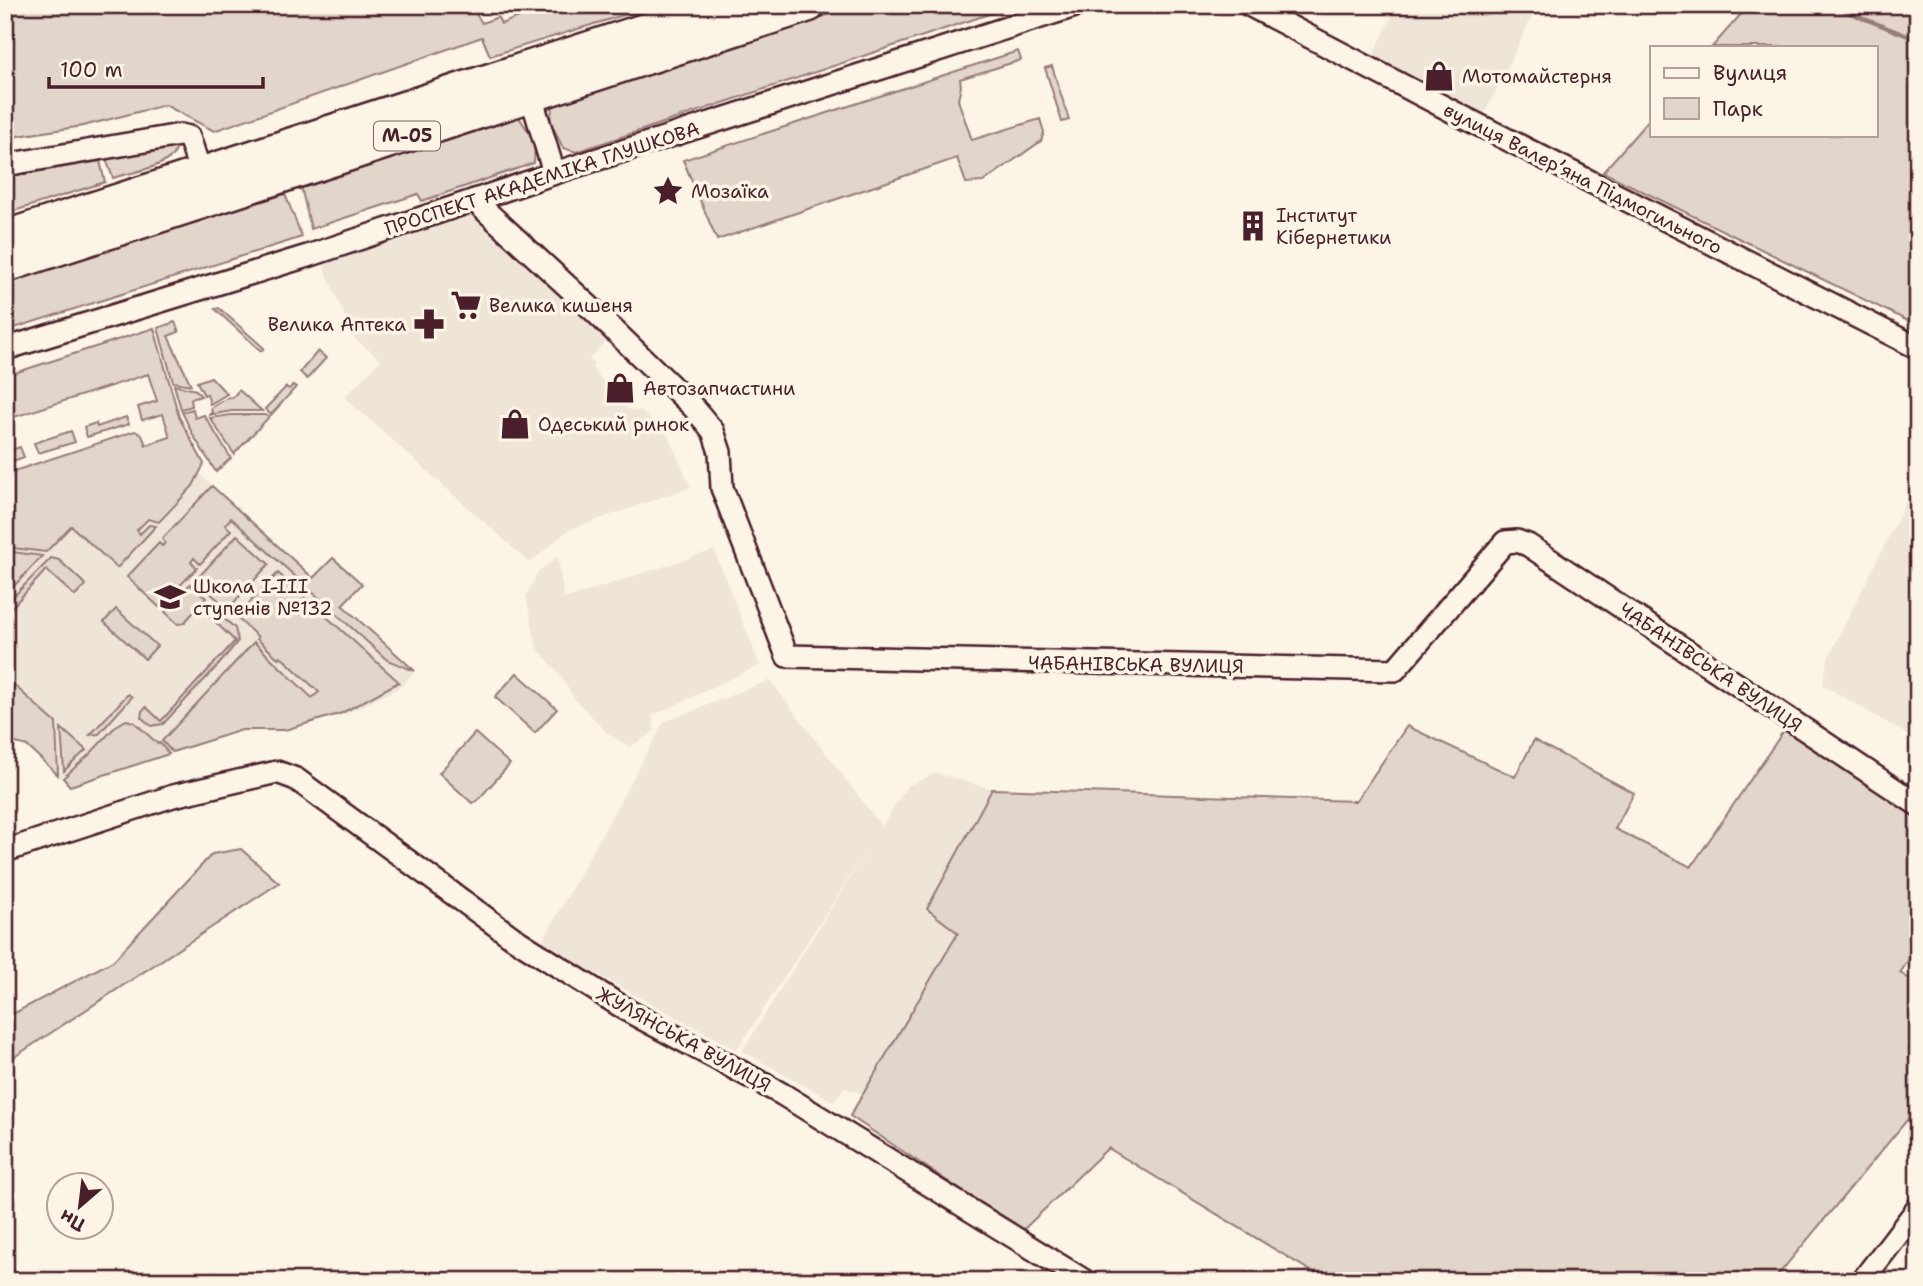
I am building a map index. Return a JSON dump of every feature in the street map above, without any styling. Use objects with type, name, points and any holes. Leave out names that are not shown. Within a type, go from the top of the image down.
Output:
[{"type":"highway","name":"М-05","points":[[5,237],[722,5]]},
{"type":"highway","name":"М-05","points":[[5,266],[809,5]]},
{"type":"street","name":"ПРОСПЕКТ АКАДЕМІКА ГЛУШКОВА","points":[[5,349],[286,262],[1078,5]]},
{"type":"street","name":"вулиця Валерʼяна Підмогильного","points":[[1249,5],[1462,117],[1918,348]]},
{"type":"street","points":[[531,96],[554,173]]},
{"type":"street","points":[[5,164],[180,135],[189,137],[201,174]]},
{"type":"street","name":"ЧАБАНІВСЬКА ВУЛИЦЯ","points":[[474,200],[592,309],[694,408],[713,431],[720,452],[722,488],[787,656],[1395,670],[1505,542],[1517,541],[1528,545],[1918,805]]},
{"type":"street","name":"ЖУЛЯНСЬКА ВУЛИЦЯ","points":[[5,851],[173,796],[277,772],[296,779],[512,937],[630,1012],[782,1094],[1085,1281]]},
{"type":"street","points":[[1862,1281],[1918,1208]]},
{"type":"shaded area","points":[[1398,5],[1538,5],[1485,113],[1372,57]]},
{"type":"shaded area","name":"Одеський ринок","points":[[463,212],[475,213],[611,337],[589,359],[594,364],[592,368],[624,406],[636,412],[639,409],[668,436],[691,487],[568,530],[530,563],[344,397],[381,360],[354,338],[322,263],[325,257]]},
{"type":"shaded area","name":"Школа І-ІІІ ступенів №132","points":[[191,466],[415,672],[402,686],[351,712],[285,731],[242,730],[70,786],[27,746],[5,740],[5,522]]},
{"type":"shaded area","points":[[1918,478],[1918,741],[1823,685],[1828,658]]},
{"type":"shaded area","points":[[714,550],[760,665],[652,716],[655,731],[630,747],[607,733],[574,698],[558,672],[537,648],[526,597],[537,573],[558,556],[564,599]]},
{"type":"shaded area","points":[[770,680],[882,827],[737,1050],[541,944],[664,722]]},
{"type":"shaded area","points":[[936,773],[992,789],[960,854],[958,933],[863,1094],[844,1088],[834,1102],[742,1051],[907,786]]},
{"type":"green space","points":[[5,5],[470,5],[482,23],[498,17],[501,24],[542,8],[543,5],[656,5],[490,56],[482,37],[214,131],[165,105],[83,126],[5,138]]},
{"type":"green space","points":[[859,5],[1016,5],[576,152],[563,148],[550,121],[553,103]]},
{"type":"green space","points":[[1749,5],[1827,5],[1918,41],[1918,326],[1603,172],[1650,118],[1650,136],[1878,136],[1878,46],[1713,46]]},
{"type":"green space","points":[[1832,5],[1918,5],[1918,39]]},
{"type":"green space","points":[[1018,51],[1021,60],[960,79],[958,100],[972,140],[1040,119],[1044,132],[1041,141],[983,182],[966,183],[957,158],[717,240],[683,160]]},
{"type":"green space","points":[[1052,66],[1069,120],[1062,122],[1045,68]]},
{"type":"green space","points":[[518,116],[535,141],[534,163],[422,201],[418,194],[311,229],[301,187]]},
{"type":"green space","points":[[172,145],[177,147],[174,154],[160,164],[113,178],[106,159]]},
{"type":"green space","points":[[100,161],[105,182],[5,214],[5,177]]},
{"type":"green space","points":[[285,194],[302,237],[5,331],[5,283]]},
{"type":"green space","points":[[219,308],[264,348],[261,351],[215,309]]},
{"type":"green space","points":[[175,322],[179,332],[168,336],[191,385],[173,382],[158,328]]},
{"type":"green space","points":[[154,328],[179,417],[204,464],[193,486],[159,522],[148,519],[137,530],[140,534],[149,525],[156,526],[117,568],[71,526],[46,552],[5,547],[5,474],[135,431],[142,435],[146,445],[170,437],[163,414],[142,420],[138,407],[157,401],[148,374],[5,420],[5,376]]},
{"type":"green space","points":[[318,351],[326,358],[307,379],[300,372]]},
{"type":"green space","points":[[211,377],[227,394],[210,404],[207,394],[204,395],[197,382]]},
{"type":"green space","points":[[174,385],[196,390],[201,396],[191,399],[192,406],[181,409]]},
{"type":"green space","points":[[293,385],[296,387],[271,415],[265,409],[286,387],[289,389]]},
{"type":"green space","points":[[239,390],[262,411],[232,411],[209,415],[211,408],[229,397],[232,398]]},
{"type":"green space","points":[[193,409],[195,418],[204,415],[231,458],[216,472],[182,412]]},
{"type":"green space","points":[[231,415],[269,417],[234,454],[210,418]]},
{"type":"green space","points":[[126,417],[129,424],[87,437],[84,427],[96,423],[97,427]]},
{"type":"green space","points":[[71,431],[75,442],[38,453],[34,443]]},
{"type":"green space","points":[[20,447],[24,457],[5,464],[5,452]]},
{"type":"green space","points":[[212,486],[313,578],[333,558],[362,584],[342,605],[415,671],[387,660],[231,518],[225,525],[231,530],[200,564],[194,558],[191,562],[197,568],[159,607],[127,577],[159,543],[162,546],[165,543],[162,539]]},
{"type":"green space","points":[[237,535],[269,564],[228,609],[196,580]]},
{"type":"green space","points":[[5,551],[42,556],[5,596]]},
{"type":"green space","points":[[51,558],[59,560],[86,585],[75,596],[46,570],[5,615],[5,605]]},
{"type":"green space","points":[[278,573],[399,682],[342,713],[285,730],[242,730],[172,752],[162,741],[254,642],[312,698],[319,692],[280,656],[278,658],[236,617]]},
{"type":"green space","points":[[190,584],[206,598],[184,623],[178,624],[165,612]]},
{"type":"green space","points":[[116,609],[157,646],[145,659],[104,622]]},
{"type":"green space","points":[[208,610],[214,610],[235,628],[238,641],[163,724],[151,726],[141,717],[142,711],[146,707],[161,721],[235,641],[206,613]]},
{"type":"green space","points":[[517,673],[557,709],[535,733],[495,697]]},
{"type":"green space","points":[[5,677],[56,723],[58,775],[27,746],[5,740]]},
{"type":"green space","points":[[128,694],[132,697],[99,734],[90,735]]},
{"type":"green space","points":[[126,720],[134,722],[169,754],[70,786],[63,778],[116,726]]},
{"type":"green space","points":[[1791,720],[1918,805],[1918,946],[1900,973],[1918,984],[1918,1045],[1909,1058],[1918,1064],[1918,1107],[1773,1281],[1314,1281],[1317,1275],[1108,1148],[1022,1231],[850,1116],[958,933],[927,909],[992,789],[1356,801],[1407,726],[1515,777],[1534,740],[1634,793],[1615,829],[1691,867]]},
{"type":"green space","points":[[61,728],[86,750],[64,771]]},
{"type":"green space","points":[[475,733],[510,764],[477,801],[472,803],[439,773]]},
{"type":"green space","points":[[241,849],[279,883],[5,1063],[5,1018],[113,961],[212,854]]},
{"type":"place","name":"Мотомайстерня","points":[[1439,76]]},
{"type":"place","name":"Мозаїка","points":[[668,191]]},
{"type":"place","name":"Інститут Кібернетики","points":[[1253,226]]},
{"type":"place","name":"Велика кишеня","points":[[466,305]]},
{"type":"place","name":"Велика Аптека","points":[[429,324]]},
{"type":"place","name":"Автозапчастини","points":[[620,388]]},
{"type":"place","name":"Одеський ринок","points":[[515,424]]},
{"type":"place","name":"Школа І-ІІІ ступенів №132","points":[[170,597]]}]
